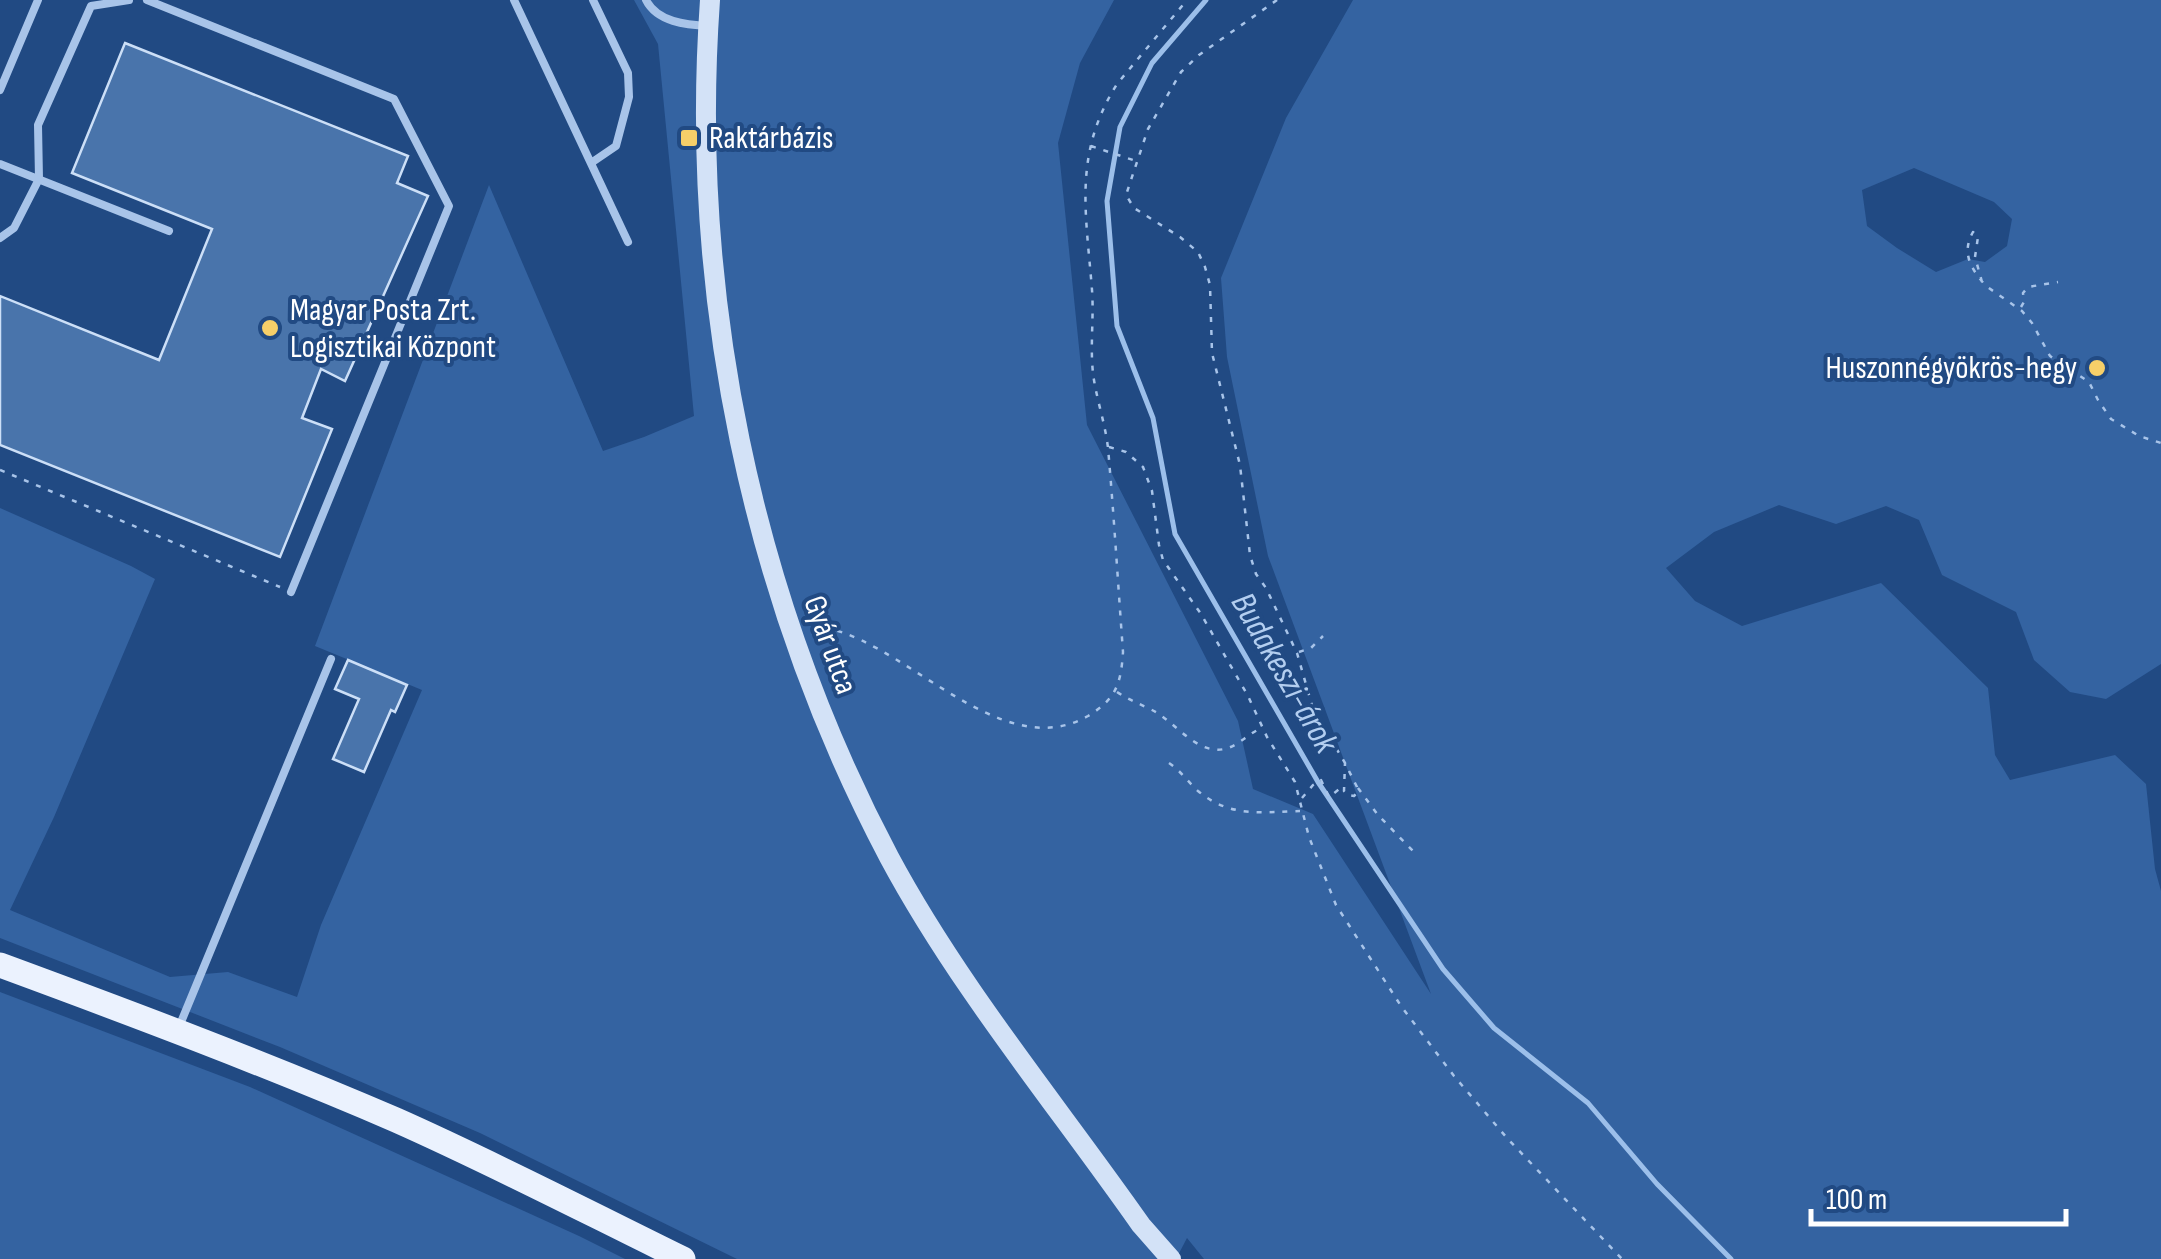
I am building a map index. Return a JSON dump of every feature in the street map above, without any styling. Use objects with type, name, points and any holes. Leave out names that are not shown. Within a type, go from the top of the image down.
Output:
[{"type":"main road","name":"Gyár utca","points":[[710,0],[706,147],[722,326],[743,462],[772,573],[808,677],[852,783],[928,924],[1141,1225],[1171,1259]]},
{"type":"main road","points":[[0,965],[398,1122],[682,1259]]},
{"type":"main road","name":"Gyár utca","points":[[1141,1225],[1155,1259]]},
{"type":"lane","points":[[0,90],[38,0]]},
{"type":"lane","points":[[0,238],[14,228],[39,179],[38,125],[91,6],[130,0]]},
{"type":"lane","points":[[147,0],[394,98],[449,206],[291,592]]},
{"type":"lane","points":[[514,0],[628,242]]},
{"type":"lane","points":[[591,163],[616,146],[629,96],[628,73],[593,0]]},
{"type":"lane","points":[[646,0],[662,16],[691,26],[708,26]]},
{"type":"lane","points":[[0,164],[169,232]]},
{"type":"lane","points":[[178,1032],[331,659]]},
{"type":"path","points":[[790,627],[830,627],[848,633],[949,693],[1016,724],[1061,726],[1101,708],[1116,691],[1123,652],[1108,447],[1092,371],[1085,182],[1090,146],[1117,84],[1187,0]]},
{"type":"path","points":[[1277,0],[1189,62],[1152,119],[1126,190],[1130,203],[1198,252],[1205,266],[1210,285],[1212,354],[1240,465],[1250,554],[1256,574],[1297,653],[1313,709],[1357,787],[1413,851]]},
{"type":"path","points":[[1090,146],[1138,161]]},
{"type":"path","points":[[1982,282],[1975,257],[1978,235],[1974,232],[1968,244],[1968,258],[1982,282],[2020,308],[2050,356],[2090,382],[2112,419],[2138,436],[2161,442]]},
{"type":"path","points":[[2020,308],[2028,287],[2058,282]]},
{"type":"path","points":[[1108,447],[1126,452],[1143,468],[1152,491],[1158,545],[1164,560],[1202,614],[1291,774],[1336,905],[1401,1006],[1454,1076],[1622,1259]]},
{"type":"path","points":[[0,470],[291,592]]},
{"type":"path","points":[[1297,653],[1311,648],[1323,636]]},
{"type":"path","points":[[1116,691],[1153,710],[1189,738],[1212,748],[1228,748],[1262,728]]},
{"type":"path","points":[[1169,762],[1200,792],[1227,809],[1302,810]]},
{"type":"path","points":[[1345,763],[1345,794],[1357,793],[1357,787]]},
{"type":"path","points":[[1300,799],[1321,780],[1330,796],[1343,786]]},
{"type":"shaded area","points":[[634,0],[1114,0],[1080,63],[1058,143],[1087,425],[1238,721],[1253,789],[1313,814],[1431,994],[1268,556],[1227,357],[1221,278],[1286,118],[1353,0],[2161,0],[2161,664],[2106,699],[2070,692],[2034,660],[2016,612],[1942,575],[1919,520],[1886,506],[1836,524],[1779,505],[1714,532],[1666,568],[1695,601],[1742,626],[1881,583],[1988,688],[1995,755],[2010,780],[2115,755],[2146,784],[2161,891],[2161,1259],[1204,1259],[1187,1238],[1176,1259],[737,1259],[480,1133],[280,1047],[0,938],[0,508],[155,579],[10,910],[170,977],[228,972],[297,997],[321,925],[422,690],[315,646],[489,185],[603,451],[694,416],[658,44]],"holes":[[[1914,168],[1994,202],[2012,219],[2007,246],[1985,262],[1968,259],[1936,272],[1867,226],[1862,190]]]},
{"type":"shaded area","points":[[0,992],[250,1087],[625,1259],[0,1259]]},
{"type":"building","name":"Magyar Posta Zrt. Logisztikai Központ","points":[[125,43],[408,156],[397,183],[428,196],[345,381],[321,369],[302,418],[332,429],[280,557],[0,445],[0,296],[159,360],[212,229],[72,173]]},
{"type":"building","points":[[348,660],[407,685],[395,712],[391,710],[364,772],[333,759],[359,699],[335,689]]},
{"type":"waterway","name":"Budakeszi-árok","points":[[1206,0],[1152,63],[1120,127],[1107,201],[1117,326],[1153,418],[1175,534],[1318,782],[1443,969],[1494,1028],[1588,1103],[1657,1184],[1731,1259]]},
{"type":"place","name":"Raktárbázis","points":[[689,138]]},
{"type":"place","name":"Magyar Posta Zrt. Logisztikai Központ","points":[[270,328]]},
{"type":"place","name":"Huszonnégyökrös-hegy","points":[[2097,368]]}]
